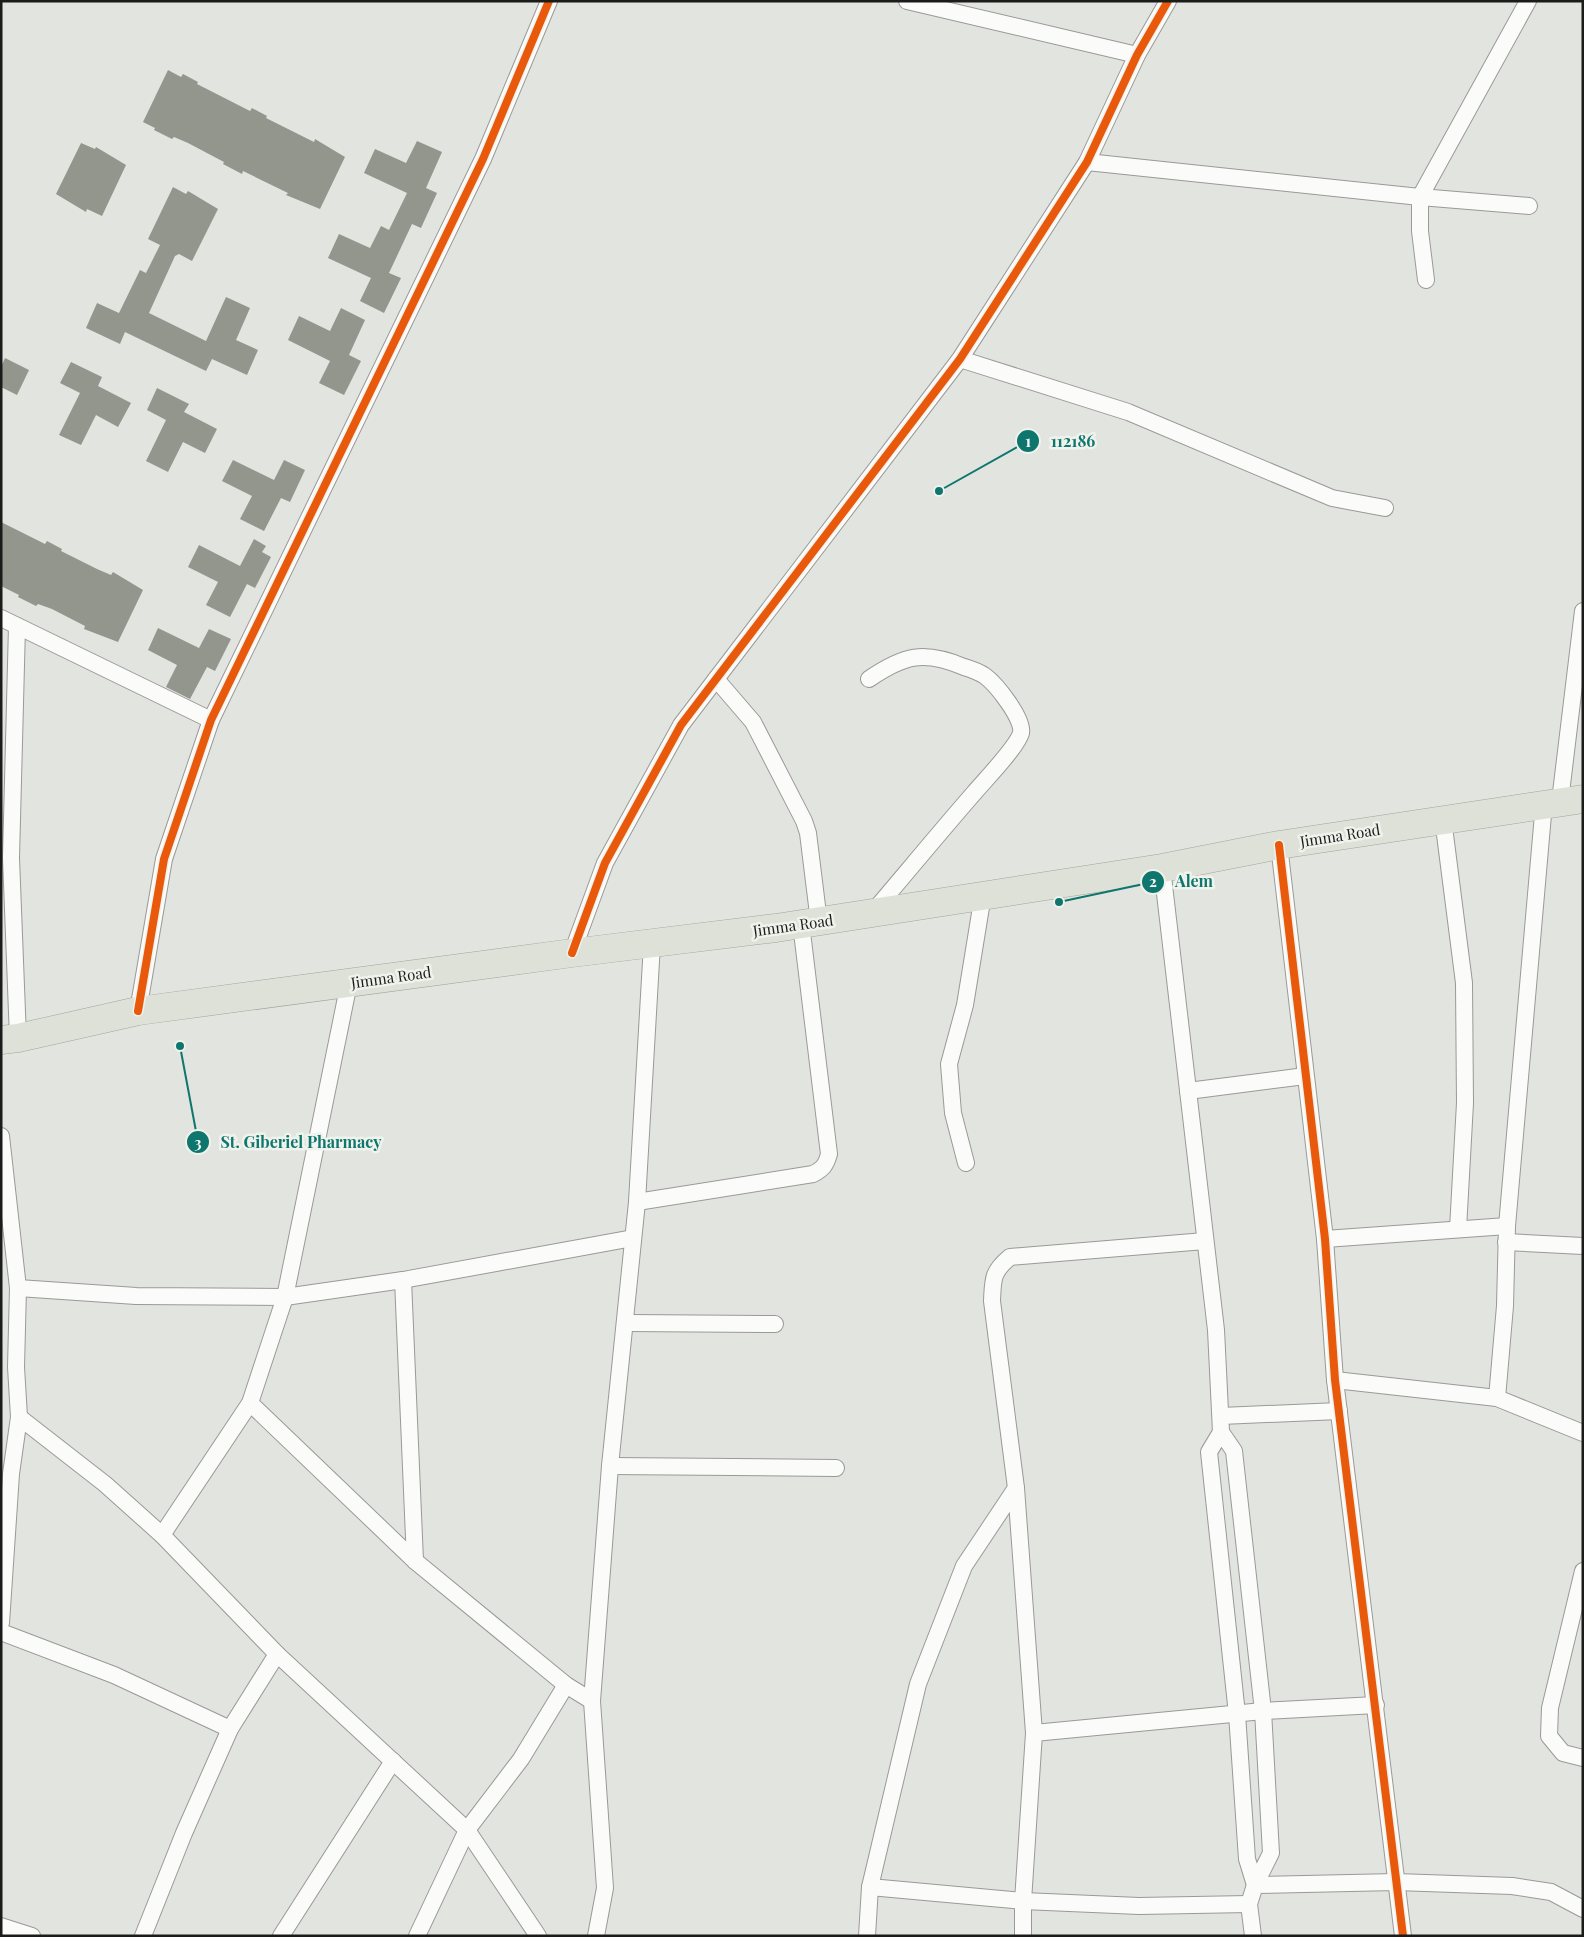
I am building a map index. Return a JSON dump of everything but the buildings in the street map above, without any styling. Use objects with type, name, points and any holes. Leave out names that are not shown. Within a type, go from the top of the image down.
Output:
[{"type":"highway","name":"Jimma Road","points":[[10,1039],[138,1011],[572,952],[652,944],[810,923],[1162,868],[1279,845],[1562,801]]},
{"type":"street","points":[[138,1011],[164,859],[210,720],[483,159],[549,1]]},
{"type":"street","points":[[907,1],[968,8],[1137,55]]},
{"type":"street","points":[[572,952],[605,863],[681,724],[960,359],[1087,162],[1137,55],[1168,1]]},
{"type":"street","points":[[1426,280],[1420,231],[1420,197],[1528,1]]},
{"type":"street","points":[[1087,162],[1420,197],[1529,206]]},
{"type":"street","points":[[960,359],[1128,412],[1332,498],[1384,508]]},
{"type":"street","points":[[1497,1398],[1505,1306],[1507,1226],[1562,801],[1583,611]]},
{"type":"street","points":[[1,618],[210,720]]},
{"type":"street","points":[[10,1039],[11,858],[17,626]]},
{"type":"street","points":[[869,679],[892,663],[909,658],[941,658],[986,677],[1000,691],[1021,726],[1021,734],[1000,762],[873,912]]},
{"type":"street","points":[[637,1202],[813,1174],[822,1170],[829,1154],[810,923],[808,833],[804,821],[753,722],[716,680]]},
{"type":"street","points":[[1443,819],[1464,983],[1465,1103],[1458,1229]]},
{"type":"street","points":[[1279,845],[1325,1239],[1335,1380],[1403,1936]]},
{"type":"street","points":[[1162,868],[1216,1330],[1221,1424],[1234,1451],[1262,1710],[1271,1853],[1255,1885],[1249,1904],[1253,1936]]},
{"type":"street","points":[[966,1163],[953,1113],[949,1064],[965,1005],[983,895]]},
{"type":"street","points":[[596,1936],[605,1879],[592,1702],[610,1466],[637,1202],[652,944]]},
{"type":"street","points":[[162,1534],[250,1403],[285,1297],[349,983]]},
{"type":"street","points":[[1188,1091],[1305,1076]]},
{"type":"street","points":[[1,1136],[18,1288],[9,1368],[19,1417],[11,1474],[1,1623]]},
{"type":"street","points":[[1325,1239],[1507,1226]]},
{"type":"street","points":[[18,1288],[136,1296],[285,1297],[404,1280],[633,1238]]},
{"type":"street","points":[[1023,1936],[1023,1901],[1034,1732],[1016,1488],[992,1301],[993,1277],[998,1267],[1010,1257],[1205,1241]]},
{"type":"street","points":[[1506,1242],[1583,1246]]},
{"type":"street","points":[[404,1280],[415,1561]]},
{"type":"street","points":[[626,1323],[775,1324]]},
{"type":"street","points":[[1335,1380],[1497,1398],[1583,1433]]},
{"type":"street","points":[[250,1403],[415,1561],[566,1685],[592,1702]]},
{"type":"street","points":[[1221,1424],[1339,1411]]},
{"type":"street","points":[[19,1417],[106,1484],[162,1534],[277,1654],[467,1830],[538,1936]]},
{"type":"street","points":[[1221,1424],[1209,1452],[1236,1714],[1247,1859],[1255,1885]]},
{"type":"street","points":[[610,1466],[836,1468]]},
{"type":"street","points":[[866,1936],[870,1887],[918,1684],[964,1566],[1016,1488]]},
{"type":"street","points":[[1583,1571],[1580,1601],[1550,1708],[1549,1736],[1563,1753],[1583,1758]]},
{"type":"street","points":[[1,1632],[114,1675],[230,1729]]},
{"type":"street","points":[[143,1936],[184,1833],[230,1729],[277,1654]]},
{"type":"street","points":[[417,1936],[467,1830],[522,1759],[566,1685]]},
{"type":"street","points":[[1034,1732],[1262,1710],[1376,1705]]},
{"type":"street","points":[[281,1936],[393,1761]]},
{"type":"street","points":[[1255,1885],[1396,1882],[1520,1888],[1551,1892],[1583,1909]]},
{"type":"street","points":[[870,1887],[1023,1901],[1139,1906],[1249,1904]]},
{"type":"street","points":[[1,1926],[32,1936]]},
{"type":"cycle path","points":[[138,1011],[164,859],[211,720],[483,159],[549,1]]},
{"type":"cycle path","points":[[572,953],[605,863],[681,725],[960,359],[1087,162],[1137,55],[1168,1]]},
{"type":"cycle path","points":[[1279,845],[1325,1239],[1335,1380],[1403,1936]]},
{"type":"place","name":"112186","points":[[939,491]]},
{"type":"place","name":"Alem","points":[[1059,902]]},
{"type":"place","name":"St. Giberiel Pharmacy","points":[[180,1046]]}]
